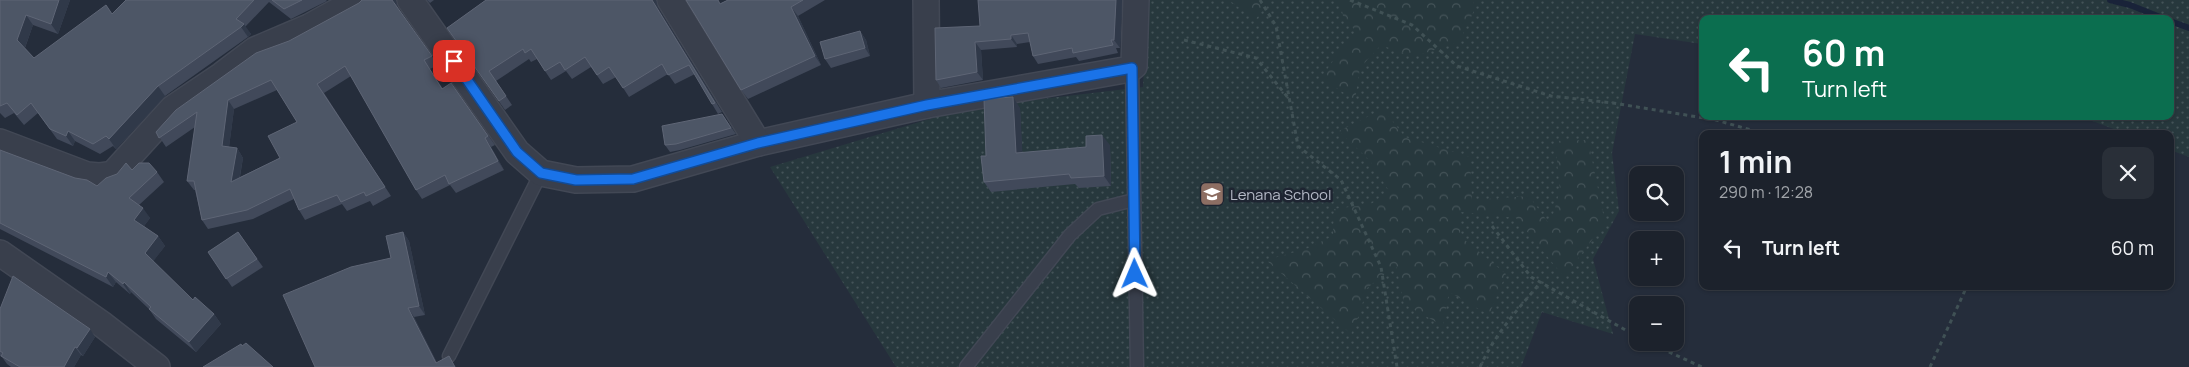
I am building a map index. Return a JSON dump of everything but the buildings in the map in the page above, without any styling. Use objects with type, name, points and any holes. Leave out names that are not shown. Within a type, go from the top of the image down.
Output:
[{"type":"street","points":[[0,142],[86,175],[113,174],[173,108],[255,50],[309,27],[358,0]]},
{"type":"street","points":[[410,0],[517,152],[541,173],[576,180],[633,179],[758,143],[927,105],[1132,68],[1136,0]]},
{"type":"street","points":[[670,0],[758,143]]},
{"type":"street","points":[[926,0],[927,105]]},
{"type":"street","points":[[0,252],[103,325],[157,367]]},
{"type":"lane","points":[[1132,68],[1136,367]]},
{"type":"lane","points":[[450,356],[541,173]]},
{"type":"lane","points":[[966,367],[1070,235],[1098,209],[1134,200]]},
{"type":"path","points":[[1260,0],[1276,26],[1298,146],[1340,180],[1381,268],[1397,367]]},
{"type":"path","points":[[1350,0],[1412,25],[1457,66],[1551,96],[1614,103],[1699,117]]},
{"type":"path","points":[[1184,40],[1256,58],[1289,100]]},
{"type":"path","points":[[1716,120],[1751,130]]},
{"type":"path","points":[[1492,226],[1531,277],[1629,332]]},
{"type":"path","points":[[1480,367],[1490,346],[1500,332],[1541,282]]},
{"type":"path","points":[[1930,367],[1965,290]]},
{"type":"path","points":[[1667,351],[1702,367]]},
{"type":"green space","name":"Lenana School","points":[[1147,0],[2189,0],[2189,157],[2174,151],[2174,130],[2116,130],[2090,120],[2174,120],[2174,15],[1699,15],[1699,44],[1635,34],[1612,153],[1619,211],[1593,259],[1613,334],[1542,312],[1521,367],[896,367],[770,167],[966,108],[1143,87]]},
{"type":"green space","points":[[1229,0],[1271,0],[1255,20]]},
{"type":"green space","points":[[1340,0],[1474,0],[1473,13],[1459,42],[1413,57],[1381,45],[1360,68],[1355,100],[1321,78],[1340,51],[1358,34],[1343,16]]},
{"type":"green space","points":[[1383,109],[1405,137],[1470,157],[1472,200],[1529,196],[1550,225],[1560,190],[1555,141],[1588,140],[1605,223],[1564,277],[1516,218],[1461,212],[1460,236],[1506,274],[1489,315],[1449,292],[1443,326],[1404,304],[1396,265],[1366,289],[1361,310],[1351,334],[1266,260],[1306,249],[1333,236],[1334,209],[1371,204],[1389,191],[1370,161],[1339,131]]},
{"type":"waterway","points":[[2110,0],[2130,5],[2155,15]]},
{"type":"waterway","points":[[2174,22],[2189,28]]},
{"type":"place","name":"Lenana School","points":[[1212,194]]},
{"type":"route","points":[[454,61],[517,152],[541,173],[576,180],[633,179],[758,143],[927,105],[1132,68],[1135,274]]}]
